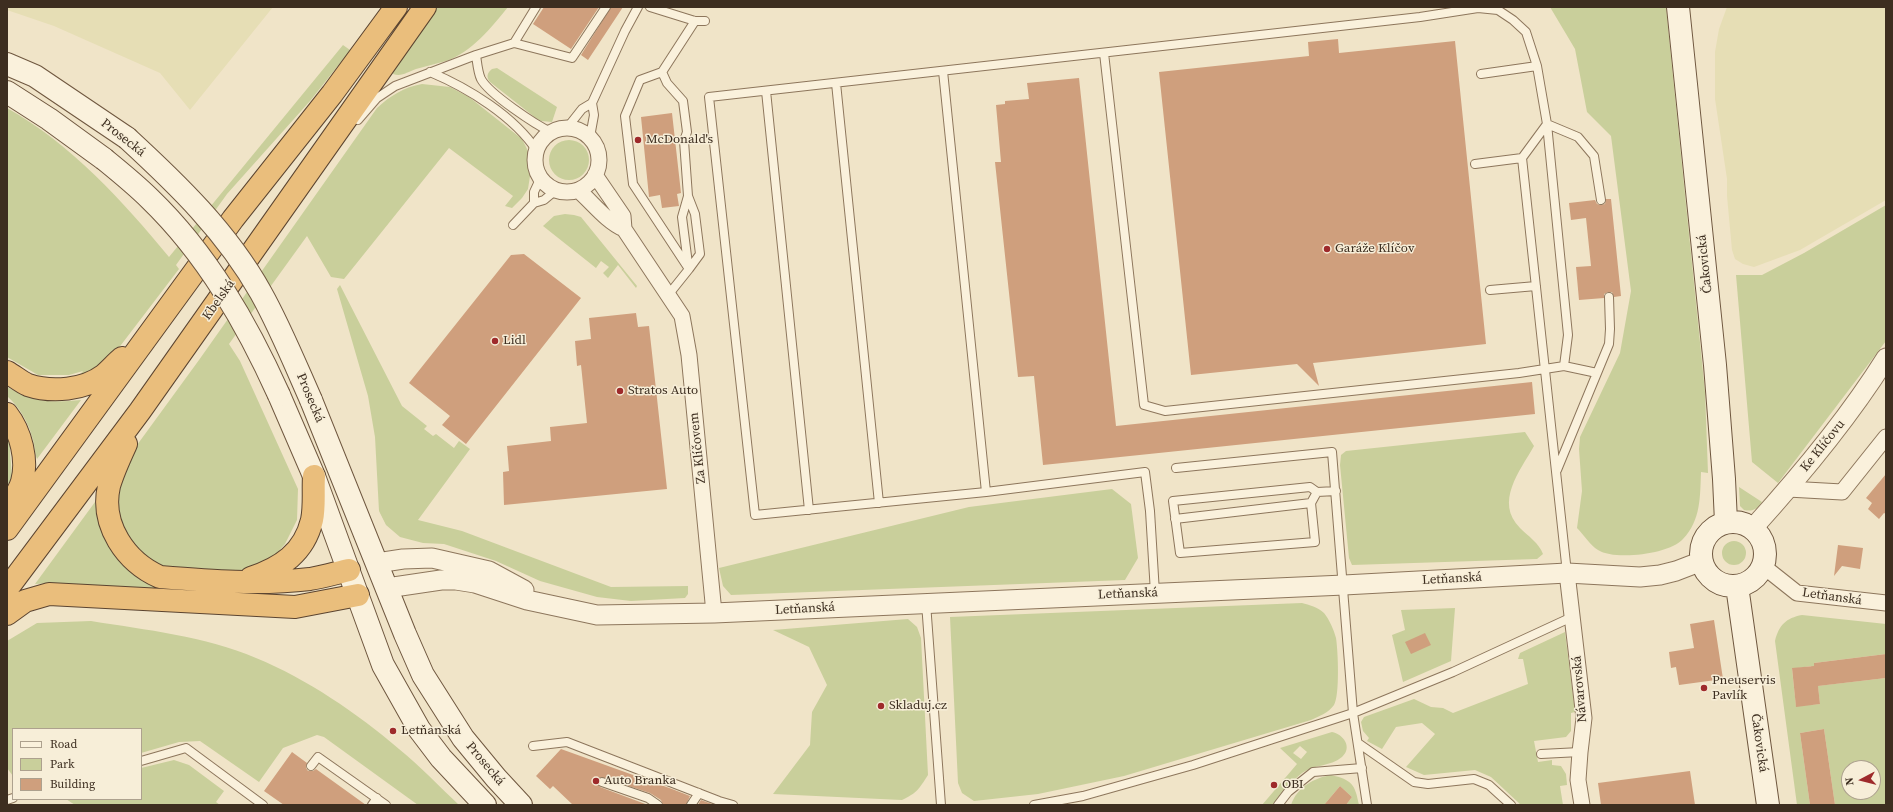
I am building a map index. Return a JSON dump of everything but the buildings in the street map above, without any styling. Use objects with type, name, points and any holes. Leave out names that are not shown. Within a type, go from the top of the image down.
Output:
[{"type":"highway","points":[[7,530],[233,219],[337,88],[396,7]]},
{"type":"highway","name":"Kbelská","points":[[7,589],[140,411],[425,7]]},
{"type":"highway","points":[[7,372],[27,384],[40,388],[72,388],[103,375],[158,324]]},
{"type":"highway","points":[[140,411],[109,487],[108,505],[110,522],[116,537],[124,550],[135,562],[160,577],[237,583],[278,582],[311,578],[348,570]]},
{"type":"highway","points":[[7,414],[18,434],[24,460],[22,483],[7,510]]},
{"type":"highway","points":[[237,583],[271,571],[289,560],[303,542],[312,519],[314,476]]},
{"type":"highway","points":[[7,614],[25,601],[49,594],[295,607],[358,596]]},
{"type":"main road","name":"Čakovická","points":[[1678,7],[1715,364],[1726,522]]},
{"type":"main road","name":"Prosecká","points":[[7,64],[35,76],[127,138],[176,184],[205,215],[234,251],[260,292],[282,332],[423,676],[442,708],[467,744],[521,805]]},
{"type":"main road","name":"Prosecká","points":[[7,92],[49,119],[104,159],[150,199],[181,233],[206,264],[224,291],[261,355],[279,395],[314,476],[383,666],[419,729],[441,758],[485,805]]},
{"type":"main road","points":[[1735,521],[1745,523],[1753,528],[1760,536],[1764,546],[1765,556],[1763,566],[1757,575],[1749,582],[1737,586],[1720,583],[1712,578],[1705,570],[1701,551],[1703,541],[1712,529],[1726,522],[1735,521]]},
{"type":"main road","points":[[348,570],[377,563]]},
{"type":"main road","name":"Čakovická","points":[[1737,586],[1768,805]]},
{"type":"main road","points":[[358,596],[387,588]]},
{"type":"street","points":[[567,128],[583,132],[596,146],[599,155],[596,175],[591,181],[578,190],[571,192],[556,190],[547,185],[541,177],[536,160],[537,151],[540,144],[551,132],[567,128]]},
{"type":"street","name":"Za Klíčovem","points":[[596,175],[623,216],[624,229],[669,294],[682,316],[689,355],[714,613]]},
{"type":"street","name":"Za Klíčovem","points":[[578,190],[598,208],[611,223],[624,229]]},
{"type":"street","name":"Ke Klíčovu","points":[[1753,528],[1788,489],[1864,394],[1886,358]]},
{"type":"street","points":[[1788,489],[1842,492],[1886,437]]},
{"type":"street","name":"Letňanská","points":[[377,563],[416,558],[432,558],[462,564],[489,571],[553,606]]},
{"type":"street","name":"Letňanská","points":[[387,588],[434,581],[456,580],[475,583],[527,600],[597,615],[714,613],[1344,585],[1567,573],[1640,577],[1660,575],[1676,571],[1702,561]]},
{"type":"street","name":"Letňanská","points":[[1763,566],[1797,592],[1886,604]]},
{"type":"street","name":"Návarovská","points":[[1567,573],[1584,718],[1578,780],[1582,805]]},
{"type":"lane","points":[[514,43],[536,7]]},
{"type":"lane","points":[[590,138],[594,115],[592,103],[625,31],[638,7]]},
{"type":"lane","points":[[650,7],[695,20],[705,21]]},
{"type":"lane","points":[[300,184],[377,98],[395,86],[476,55],[514,43],[572,58],[603,8]]},
{"type":"lane","points":[[1155,593],[1150,510],[1145,472],[986,492],[755,515],[709,97],[1420,17],[1478,8],[1498,10],[1513,20],[1526,32],[1537,66],[1547,124],[1568,335],[1564,366]]},
{"type":"lane","points":[[689,269],[633,184],[625,116],[640,80],[662,72],[695,20]]},
{"type":"lane","points":[[1104,53],[1144,405],[1165,410],[1564,366],[1597,373]]},
{"type":"lane","points":[[476,55],[481,79],[487,86],[532,122],[551,132]]},
{"type":"lane","points":[[1481,74],[1537,66]]},
{"type":"lane","points":[[943,71],[986,492]]},
{"type":"lane","points":[[430,72],[455,83],[474,94],[521,129],[537,151]]},
{"type":"lane","points":[[662,72],[667,83],[684,101],[687,132],[684,141],[688,196],[695,214],[700,254],[669,294]]},
{"type":"lane","points":[[836,83],[879,503]]},
{"type":"lane","points":[[766,91],[809,510]]},
{"type":"lane","points":[[567,128],[582,109],[592,103]]},
{"type":"lane","points":[[1547,124],[1522,158],[1567,573]]},
{"type":"lane","points":[[1547,124],[1578,137],[1594,156],[1601,200]]},
{"type":"lane","points":[[1475,164],[1522,158]]},
{"type":"lane","points":[[534,203],[534,192],[541,177]]},
{"type":"lane","points":[[513,225],[534,203],[544,200],[556,190]]},
{"type":"lane","points":[[688,196],[682,217],[689,269]]},
{"type":"lane","points":[[1490,290],[1536,286]]},
{"type":"lane","points":[[1556,471],[1609,344],[1609,297]]},
{"type":"lane","points":[[1176,468],[1332,452],[1344,585],[1353,713],[1367,805]]},
{"type":"lane","points":[[1318,492],[1311,503],[1315,542],[1180,553],[1173,502],[1310,487],[1318,492],[1336,491]]},
{"type":"lane","points":[[1175,519],[1311,503]]},
{"type":"lane","points":[[926,603],[940,805]]},
{"type":"lane","points":[[1034,805],[1083,796],[1193,765],[1353,713],[1453,672],[1572,617]]},
{"type":"lane","points":[[533,746],[567,742],[733,805]]},
{"type":"lane","points":[[1358,743],[1414,782],[1428,784],[1474,779],[1489,785],[1510,805]]},
{"type":"lane","points":[[142,761],[186,748],[263,805]]},
{"type":"lane","points":[[1541,754],[1580,752]]},
{"type":"lane","points":[[311,766],[318,757],[374,802],[386,805]]},
{"type":"lane","points":[[1278,805],[1288,792],[1313,772],[1362,768]]},
{"type":"lane","points":[[602,782],[648,798],[658,805]]},
{"type":"lane","points":[[691,805],[700,793]]},
{"type":"shaded area","points":[[7,7],[273,7],[190,110],[160,73],[54,26],[7,10]]},
{"type":"shaded area","points":[[1727,7],[1886,7],[1886,200],[1800,250],[1754,267],[1743,264],[1735,259],[1732,250],[1727,179],[1715,99],[1715,52],[1719,29]]},
{"type":"green space","points":[[437,7],[508,7],[495,23],[464,52],[446,61],[416,69],[402,75],[393,74],[393,69]]},
{"type":"green space","points":[[1550,7],[1666,7],[1705,392],[1708,473],[1701,472],[1698,508],[1689,532],[1676,544],[1667,549],[1655,552],[1629,555],[1606,553],[1595,548],[1577,528],[1582,491],[1579,449],[1580,437],[1620,353],[1631,291],[1611,136],[1587,112],[1575,49]]},
{"type":"green space","points":[[343,45],[350,50],[348,53],[310,101],[227,194],[176,265],[179,269],[108,362],[76,379],[83,371],[69,375],[38,375],[7,357],[7,108],[30,122],[53,139],[95,175],[133,215],[169,257]]},
{"type":"green space","points":[[497,68],[557,107],[552,122],[537,119],[490,82],[488,78],[489,72],[492,69]]},
{"type":"green space","points":[[422,84],[450,87],[469,97],[522,139],[528,151],[530,176],[528,189],[522,198],[512,208],[505,206],[513,196],[449,148],[344,279],[331,277],[307,236],[229,344],[240,361],[298,489],[297,520],[285,544],[269,562],[238,573],[162,568],[140,554],[123,536],[115,511],[117,496],[129,456],[199,360],[377,108],[387,100],[409,87]]},
{"type":"green space","points":[[569,140],[583,146],[589,160],[583,174],[569,180],[555,174],[549,160],[555,146]]},
{"type":"green space","points":[[1886,205],[1886,341],[1778,483],[1752,462],[1736,275],[1762,275],[1804,253]]},
{"type":"green space","points":[[565,214],[581,217],[637,286],[636,288],[618,265],[608,278],[603,273],[609,267],[601,261],[596,268],[543,226],[554,216]]},
{"type":"green space","points":[[340,285],[402,406],[427,426],[424,429],[433,436],[436,434],[454,448],[459,441],[470,449],[418,520],[462,531],[611,587],[688,586],[688,594],[685,598],[631,601],[597,597],[540,581],[496,561],[444,544],[423,543],[400,537],[386,525],[379,511],[375,437],[368,396],[337,289]]},
{"type":"green space","points":[[7,387],[26,396],[42,400],[81,400],[37,459],[28,425],[19,410],[7,396]]},
{"type":"green space","points":[[1525,432],[1534,446],[1512,487],[1509,497],[1509,508],[1513,518],[1520,528],[1536,543],[1541,550],[1543,554],[1537,559],[1352,565],[1349,558],[1340,465],[1341,455],[1346,451]]},
{"type":"green space","points":[[7,434],[9,436],[12,478],[7,486]]},
{"type":"green space","points":[[1739,487],[1762,502],[1750,511],[1744,510],[1740,506]]},
{"type":"green space","points":[[1112,489],[1131,504],[1138,558],[1125,580],[731,595],[723,586],[719,568],[969,507]]},
{"type":"green space","points":[[95,502],[99,521],[114,552],[242,591],[242,595],[157,593],[52,583],[35,584]]},
{"type":"green space","points":[[1734,541],[1743,544],[1746,553],[1743,562],[1734,565],[1725,562],[1722,553],[1725,544]]},
{"type":"green space","points":[[1302,603],[1310,605],[1324,613],[1328,618],[1336,638],[1338,672],[1336,700],[1332,708],[1324,714],[1311,720],[1124,776],[1038,794],[974,801],[962,793],[958,783],[950,617]]},
{"type":"green space","points":[[1455,608],[1451,661],[1403,682],[1392,635],[1405,630],[1401,610]]},
{"type":"green space","points":[[1802,615],[1886,624],[1886,654],[1814,663],[1815,671],[1811,666],[1792,669],[1796,706],[1820,704],[1817,686],[1886,678],[1886,805],[1835,805],[1824,729],[1800,733],[1810,805],[1797,805],[1775,641],[1781,627],[1787,620]]},
{"type":"green space","points":[[908,619],[917,627],[921,638],[928,775],[920,787],[914,793],[902,800],[773,794],[810,745],[812,712],[827,685],[809,647],[773,630]]},
{"type":"green space","points":[[91,621],[154,631],[196,639],[237,650],[275,666],[313,687],[349,710],[414,762],[459,805],[418,805],[324,737],[317,735],[283,748],[259,782],[200,741],[179,742],[142,753],[142,728],[12,728],[12,775],[7,768],[7,641],[37,623]]},
{"type":"green space","points":[[1565,632],[1575,712],[1571,713],[1571,731],[1566,737],[1534,741],[1538,762],[1552,760],[1552,765],[1561,766],[1566,774],[1567,785],[1560,786],[1563,805],[1521,805],[1491,777],[1475,770],[1424,775],[1406,767],[1435,734],[1422,723],[1396,727],[1382,749],[1367,741],[1369,738],[1363,731],[1361,722],[1364,717],[1414,699],[1431,707],[1443,708],[1453,713],[1528,684],[1523,659],[1518,659],[1520,653]]},
{"type":"green space","points":[[1332,732],[1340,735],[1347,745],[1347,749],[1342,757],[1302,773],[1290,784],[1272,805],[1262,805],[1297,764],[1280,748]],"holes":[[[1300,746],[1307,752],[1301,759],[1293,753]]]},
{"type":"green space","points":[[174,760],[189,765],[224,791],[216,802],[220,805],[75,805],[68,800],[142,800],[142,768]]},
{"type":"green space","points":[[1331,775],[1344,779],[1351,784],[1356,792],[1359,805],[1346,805],[1352,797],[1340,786],[1324,805],[1291,805],[1297,793],[1307,784],[1318,778]]},
{"type":"place","name":"McDonald's","points":[[638,140]]},
{"type":"place","name":"Garáže Klíčov","points":[[1327,249]]},
{"type":"place","name":"Lidl","points":[[495,341]]},
{"type":"place","name":"Stratos Auto","points":[[620,391]]},
{"type":"place","name":"Pneuservis Pavlík","points":[[1704,688]]},
{"type":"place","name":"Skladuj.cz","points":[[881,706]]},
{"type":"place","name":"Letňanská","points":[[393,731]]},
{"type":"place","name":"Auto Branka","points":[[596,781]]},
{"type":"place","name":"OBI","points":[[1274,785]]}]
